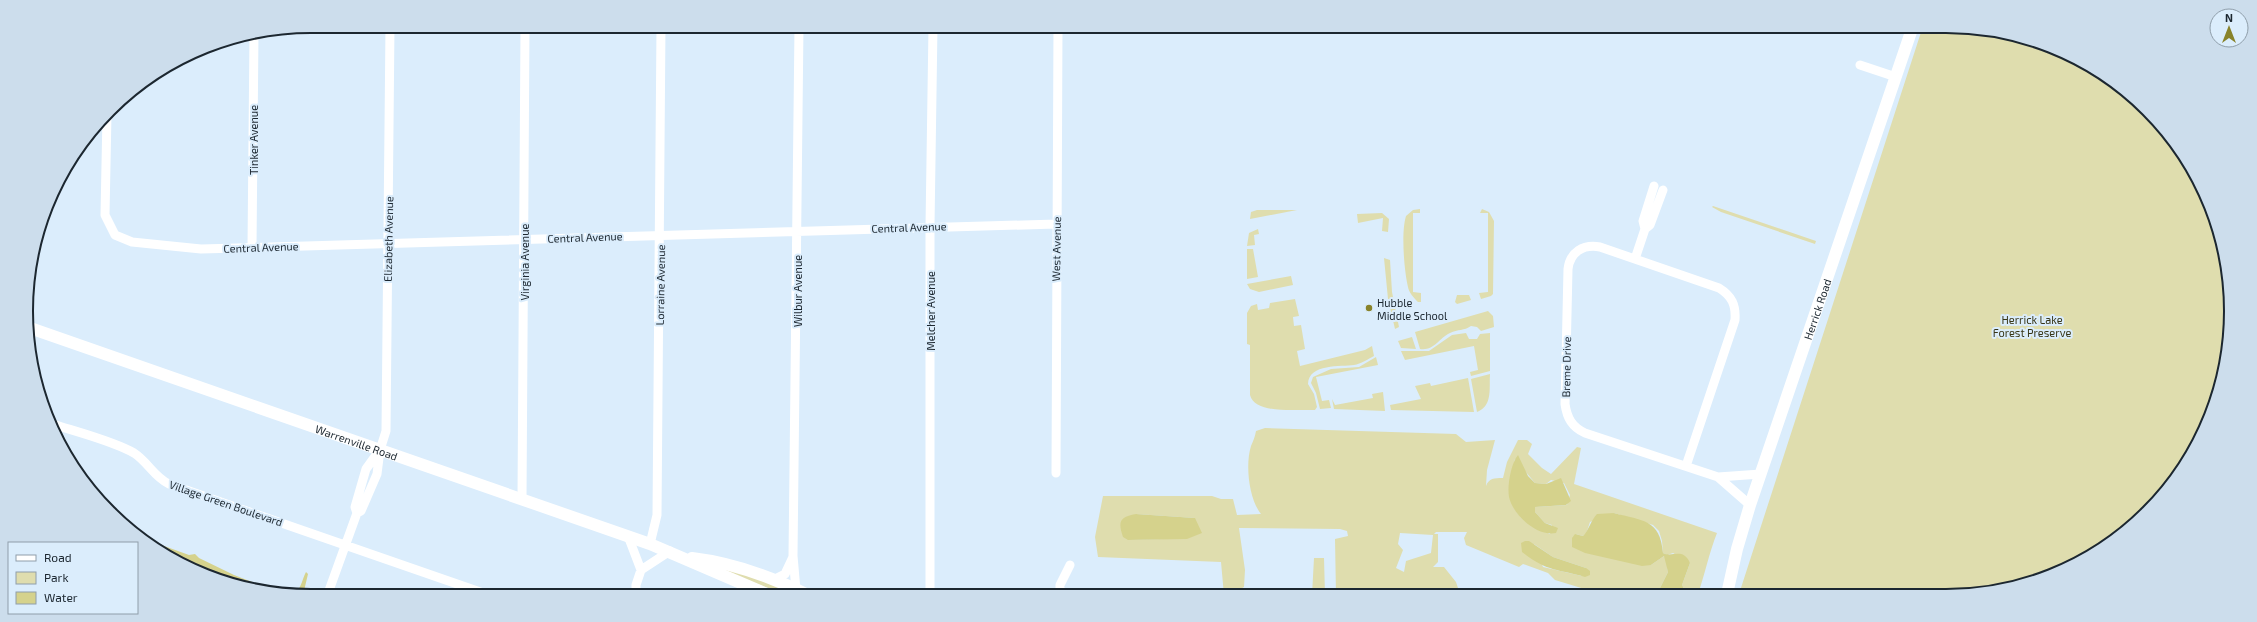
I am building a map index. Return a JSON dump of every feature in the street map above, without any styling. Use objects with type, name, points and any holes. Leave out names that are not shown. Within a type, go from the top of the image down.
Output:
[{"type":"main road","name":"Herrick Road","points":[[1728,589],[1737,548],[1750,505],[1911,33]]},
{"type":"main road","name":"Warrenville Road","points":[[34,329],[684,556],[716,574],[754,589]]},
{"type":"main road","name":"Warrenville Road","points":[[684,556],[736,565],[776,579],[794,589]]},
{"type":"street","name":"Elizabeth Avenue","points":[[380,450],[386,431],[390,33]]},
{"type":"street","name":"Virginia Avenue","points":[[522,499],[525,239],[525,33]]},
{"type":"street","name":"Lorraine Avenue","points":[[650,544],[657,515],[662,33]]},
{"type":"street","name":"Wilbur Avenue","points":[[796,589],[793,556],[799,33]]},
{"type":"street","name":"Melcher Avenue","points":[[930,589],[930,226],[933,33]]},
{"type":"street","name":"West Avenue","points":[[1056,473],[1058,33]]},
{"type":"street","name":"Tinker Avenue","points":[[252,247],[254,39]]},
{"type":"street","points":[[1860,65],[1896,77]]},
{"type":"street","name":"Central Avenue","points":[[107,122],[105,215],[115,235],[132,242],[201,249],[930,226],[1056,224]]},
{"type":"street","points":[[1635,259],[1645,229],[1643,221],[1654,186]]},
{"type":"street","points":[[1645,229],[1650,225],[1663,190]]},
{"type":"street","name":"Breme Drive","points":[[1686,466],[1735,320],[1735,306],[1730,296],[1719,288],[1593,246],[1579,250],[1571,257],[1568,269],[1566,410],[1570,421],[1580,430],[1718,477],[1750,505]]},
{"type":"street","name":"Village Green Boulevard","points":[[58,426],[126,450],[138,456],[157,477],[169,484],[346,545]]},
{"type":"street","points":[[330,589],[357,513],[355,507],[366,469],[380,450]]},
{"type":"street","name":"Breme Drive","points":[[1718,477],[1761,474]]},
{"type":"street","points":[[628,536],[642,570]]},
{"type":"street","points":[[346,545],[472,589]]},
{"type":"street","points":[[636,589],[636,585],[642,570],[670,551]]},
{"type":"street","name":"Wilbur Avenue","points":[[776,579],[785,574],[793,556]]},
{"type":"street","points":[[1060,589],[1060,585],[1070,565]]},
{"type":"green space","name":"Herrick Lake Forest Preserve","points":[[1921,33],[1982,35],[2018,42],[2052,54],[2069,62],[2085,70],[2115,90],[2143,114],[2167,142],[2187,172],[2203,205],[2215,239],[2222,275],[2224,311],[2222,347],[2215,383],[2203,417],[2195,434],[2187,450],[2167,480],[2143,508],[2115,532],[2085,552],[2069,560],[2052,568],[2018,580],[1982,587],[1946,589],[1741,589]]},
{"type":"green space","points":[[1713,206],[1816,241],[1815,244],[1721,212],[1712,207]]},
{"type":"green space","points":[[1420,209],[1420,213],[1413,213],[1413,292],[1421,293],[1421,302],[1418,302],[1413,297],[1408,287],[1405,271],[1403,241],[1406,216],[1413,210]]},
{"type":"green space","points":[[1482,209],[1489,212],[1494,221],[1493,294],[1481,299],[1479,293],[1488,292],[1488,213],[1480,213]]},
{"type":"green space","points":[[1257,210],[1297,210],[1250,219],[1251,212]]},
{"type":"green space","points":[[1382,213],[1389,219],[1388,232],[1382,231],[1383,218],[1358,223],[1357,214]]},
{"type":"green space","points":[[1258,229],[1259,234],[1254,235],[1255,245],[1247,246],[1249,233]]},
{"type":"green space","points":[[1247,249],[1253,249],[1258,277],[1247,279]]},
{"type":"green space","points":[[1384,258],[1390,260],[1392,292],[1399,327],[1395,329],[1388,299]]},
{"type":"green space","points":[[1291,276],[1293,285],[1259,292],[1250,289],[1247,284]]},
{"type":"green space","points":[[1457,295],[1469,295],[1471,300],[1457,304],[1455,302]]},
{"type":"green space","points":[[1295,299],[1299,316],[1293,317],[1294,326],[1301,325],[1305,349],[1297,351],[1300,366],[1365,350],[1372,346],[1374,356],[1362,363],[1326,367],[1314,372],[1310,377],[1308,384],[1314,394],[1317,407],[1315,410],[1278,410],[1268,408],[1260,406],[1250,395],[1250,345],[1247,344],[1247,313],[1251,306],[1257,304],[1258,310],[1269,308],[1270,303]]},
{"type":"green space","points":[[1488,311],[1493,316],[1494,327],[1481,331],[1477,327],[1471,326],[1446,335],[1429,348],[1420,349],[1415,332]]},
{"type":"green space","points":[[1466,333],[1469,339],[1477,339],[1480,334],[1490,333],[1490,371],[1471,376],[1470,372],[1478,370],[1474,346],[1405,360],[1401,351],[1429,351],[1452,335]]},
{"type":"green space","points":[[1412,337],[1416,349],[1401,348],[1398,341]]},
{"type":"green space","points":[[1376,357],[1378,365],[1316,377],[1322,401],[1329,400],[1331,408],[1320,409],[1316,393],[1311,383],[1313,377],[1331,369],[1359,367]]},
{"type":"green space","points":[[1490,374],[1490,391],[1488,401],[1486,406],[1477,412],[1471,379]]},
{"type":"green space","points":[[1468,378],[1474,412],[1391,410],[1390,405],[1421,399],[1415,386],[1430,383],[1431,386]]},
{"type":"green space","points":[[1383,392],[1385,411],[1334,409],[1332,399],[1335,405],[1373,398],[1372,394]]},
{"type":"green space","points":[[1265,428],[1456,434],[1466,442],[1495,440],[1487,470],[1486,486],[1492,479],[1503,478],[1507,462],[1518,440],[1527,440],[1532,444],[1528,454],[1542,468],[1551,474],[1577,447],[1581,448],[1574,484],[1717,533],[1700,589],[1684,589],[1682,585],[1690,563],[1673,553],[1667,555],[1663,553],[1659,531],[1653,525],[1614,513],[1590,522],[1586,534],[1583,536],[1575,534],[1651,565],[1664,556],[1666,558],[1668,572],[1660,589],[1585,589],[1555,580],[1548,573],[1523,564],[1519,567],[1466,545],[1464,538],[1467,532],[1436,532],[1434,534],[1438,534],[1438,562],[1433,567],[1444,567],[1456,582],[1458,589],[1336,589],[1335,539],[1348,536],[1347,531],[1340,529],[1239,528],[1245,570],[1244,587],[1240,589],[1223,589],[1221,562],[1098,557],[1095,537],[1103,496],[1212,496],[1221,499],[1233,499],[1237,515],[1261,514],[1257,508],[1251,491],[1248,472],[1249,454],[1256,431]],"holes":[[[1515,459],[1535,483],[1546,484],[1551,480],[1564,483],[1570,495],[1567,505],[1535,507],[1535,512],[1545,523],[1552,525],[1550,534],[1526,522],[1513,506],[1511,485]],[[1136,514],[1195,518],[1164,539],[1128,540]],[[1400,533],[1433,535],[1431,553],[1406,561],[1404,572],[1396,568],[1403,550],[1398,544]],[[1534,544],[1553,557],[1586,568],[1582,576],[1543,567]]]},
{"type":"green space","points":[[1314,558],[1324,558],[1325,589],[1312,589]]},
{"type":"green space","points":[[727,567],[765,580],[784,589],[772,589],[726,571]]},
{"type":"water","points":[[1518,455],[1528,476],[1535,483],[1546,484],[1561,478],[1571,501],[1566,505],[1535,507],[1535,512],[1545,523],[1558,528],[1556,533],[1541,532],[1534,528],[1515,511],[1511,504],[1509,497],[1509,481],[1513,463]]},
{"type":"water","points":[[1614,513],[1641,520],[1654,528],[1661,542],[1663,553],[1684,555],[1690,563],[1682,585],[1684,589],[1660,589],[1668,572],[1664,556],[1651,565],[1642,566],[1585,553],[1572,547],[1572,538],[1575,534],[1583,536],[1597,514]]},
{"type":"water","points":[[1136,514],[1195,518],[1202,533],[1187,539],[1128,540],[1123,537],[1120,524],[1126,517]]},
{"type":"water","points":[[1529,541],[1553,557],[1586,568],[1590,571],[1590,575],[1585,577],[1546,567],[1522,552],[1521,543]]},
{"type":"water","points":[[162,545],[189,555],[195,554],[199,558],[257,584],[239,580],[205,568],[172,552]]},
{"type":"water","points":[[306,572],[308,574],[305,589],[299,588]]},
{"type":"place","name":"Hubble Middle School","points":[[1369,308]]}]
